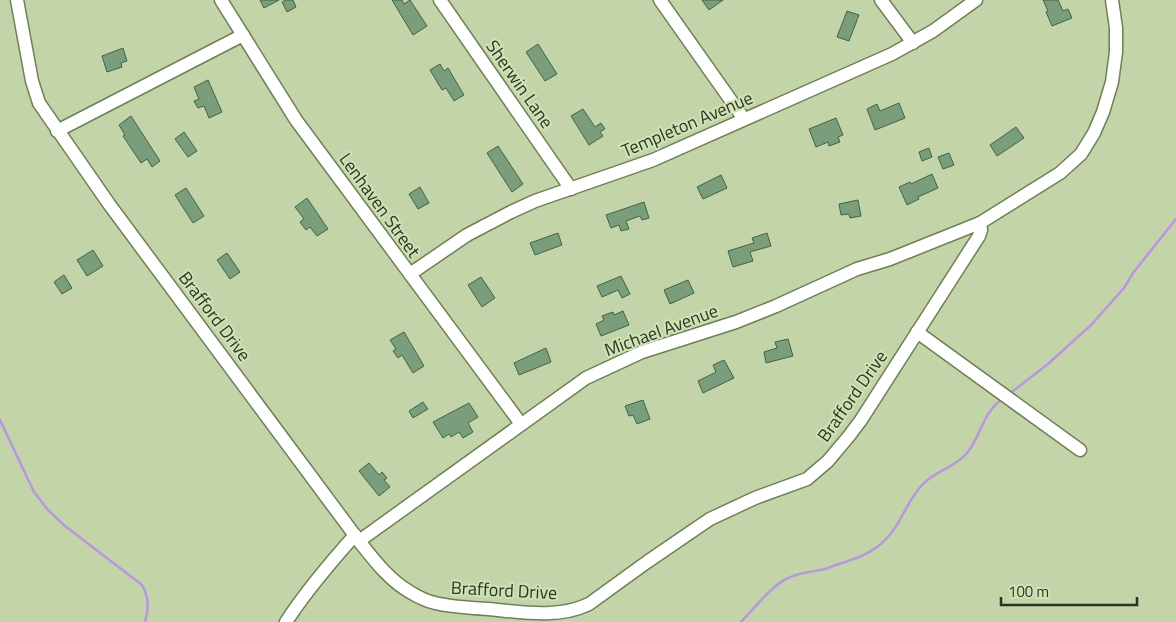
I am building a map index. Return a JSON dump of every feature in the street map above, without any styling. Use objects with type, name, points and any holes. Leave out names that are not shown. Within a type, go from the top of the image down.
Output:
[{"type":"street","name":"Brafford Drive","points":[[16,0],[32,81],[39,103],[57,131],[113,210],[378,565],[398,584],[433,603],[535,613],[555,613],[582,608],[710,519],[807,478],[828,460],[849,436],[979,236],[981,230],[980,223]]},
{"type":"street","name":"Lenhaven Street","points":[[221,0],[296,120],[521,424]]},
{"type":"street","name":"Sherwin Lane","points":[[440,0],[571,189]]},
{"type":"street","points":[[660,0],[744,119]]},
{"type":"street","points":[[881,0],[912,43]]},
{"type":"street","name":"Templeton Avenue","points":[[410,274],[482,226],[535,201],[653,160],[892,54],[912,43],[976,0]]},
{"type":"street","points":[[980,223],[1060,173],[1081,154],[1094,133],[1112,82],[1116,52],[1116,28],[1112,0]]},
{"type":"street","points":[[57,131],[243,35]]},
{"type":"street","name":"Michael Avenue","points":[[286,622],[330,562],[357,538],[586,378],[642,352],[736,322],[857,269],[890,259],[980,223]]},
{"type":"street","points":[[917,332],[1080,450]]},
{"type":"building","points":[[260,0],[279,0],[264,8]]},
{"type":"building","points":[[293,0],[296,7],[287,12],[282,2]]},
{"type":"building","points":[[392,0],[402,0],[404,4],[410,0],[427,26],[413,35]]},
{"type":"building","points":[[702,0],[723,0],[709,10]]},
{"type":"building","points":[[1043,0],[1058,0],[1063,11],[1068,9],[1072,18],[1052,26]]},
{"type":"building","points":[[847,11],[859,15],[849,41],[837,37]]},
{"type":"building","points":[[538,44],[557,74],[545,81],[526,52]]},
{"type":"building","points":[[123,48],[127,61],[121,63],[122,67],[107,72],[102,56]]},
{"type":"building","points":[[440,64],[444,71],[448,68],[464,95],[454,101],[446,88],[442,90],[430,70]]},
{"type":"building","points":[[208,80],[222,112],[209,118],[204,106],[198,108],[194,101],[199,99],[194,87]]},
{"type":"building","points":[[899,103],[905,118],[875,130],[867,109],[877,104],[880,111]]},
{"type":"building","points":[[583,109],[595,127],[601,123],[605,129],[600,132],[603,136],[589,145],[571,116]]},
{"type":"building","points":[[131,116],[160,161],[152,167],[147,159],[141,163],[123,136],[125,135],[119,125]]},
{"type":"building","points":[[836,118],[843,135],[838,137],[840,142],[829,146],[828,142],[816,147],[809,129]]},
{"type":"building","points":[[1016,127],[1024,138],[997,156],[990,145]]},
{"type":"building","points":[[184,132],[197,151],[188,157],[175,139]]},
{"type":"building","points":[[498,146],[523,184],[512,192],[487,153]]},
{"type":"building","points":[[929,148],[932,157],[922,161],[919,152]]},
{"type":"building","points":[[949,153],[954,165],[943,169],[938,157]]},
{"type":"building","points":[[932,174],[938,188],[918,197],[919,199],[907,205],[899,187],[910,182],[911,184]]},
{"type":"building","points":[[721,175],[727,188],[703,199],[697,187]]},
{"type":"building","points":[[420,187],[429,203],[418,209],[409,194]]},
{"type":"building","points":[[186,188],[204,216],[193,223],[175,195]]},
{"type":"building","points":[[307,198],[328,229],[317,236],[310,227],[306,230],[300,222],[304,219],[295,207]]},
{"type":"building","points":[[858,200],[861,216],[850,218],[849,214],[841,215],[839,204]]},
{"type":"building","points":[[644,202],[649,218],[642,220],[640,216],[626,221],[629,229],[621,231],[619,225],[611,228],[606,215]]},
{"type":"building","points":[[558,233],[562,245],[535,255],[530,243]]},
{"type":"building","points":[[767,233],[771,246],[750,252],[753,261],[733,267],[728,251],[754,243],[752,238]]},
{"type":"building","points":[[93,250],[103,266],[87,276],[77,260]]},
{"type":"building","points":[[227,253],[240,272],[230,279],[217,260]]},
{"type":"building","points":[[64,275],[72,288],[62,294],[54,282]]},
{"type":"building","points":[[621,276],[630,294],[622,298],[618,290],[602,297],[597,286]]},
{"type":"building","points":[[481,277],[495,298],[482,307],[468,285]]},
{"type":"building","points":[[688,280],[694,293],[670,304],[664,290]]},
{"type":"building","points":[[623,311],[629,325],[601,336],[596,324],[604,320],[602,316],[613,312],[614,315]]},
{"type":"building","points":[[404,332],[424,366],[413,373],[402,355],[398,358],[393,351],[396,349],[390,340]]},
{"type":"building","points":[[788,339],[793,356],[766,363],[764,352],[777,348],[775,342]]},
{"type":"building","points":[[546,348],[551,362],[519,375],[514,363]]},
{"type":"building","points":[[724,360],[734,378],[703,393],[698,381],[716,372],[713,365]]},
{"type":"building","points":[[643,400],[650,419],[637,424],[633,415],[629,416],[625,406]]},
{"type":"building","points":[[423,402],[428,409],[413,418],[409,411]]},
{"type":"building","points":[[469,403],[478,417],[468,423],[473,432],[463,438],[459,432],[451,437],[449,434],[443,438],[433,422]]},
{"type":"building","points":[[369,463],[379,475],[382,472],[387,478],[384,480],[390,487],[379,496],[359,471]]},
{"type":"waterway","points":[[1009,394],[1048,364],[1091,325],[1124,288],[1133,273],[1176,219]]},
{"type":"waterway","points":[[741,622],[782,581],[797,574],[825,569],[855,559],[883,542],[895,528],[918,489],[929,479],[963,458],[976,440],[990,411],[1002,399]]},
{"type":"waterway","points":[[0,420],[34,492],[48,510],[65,526],[142,585],[148,603],[145,622]]}]
